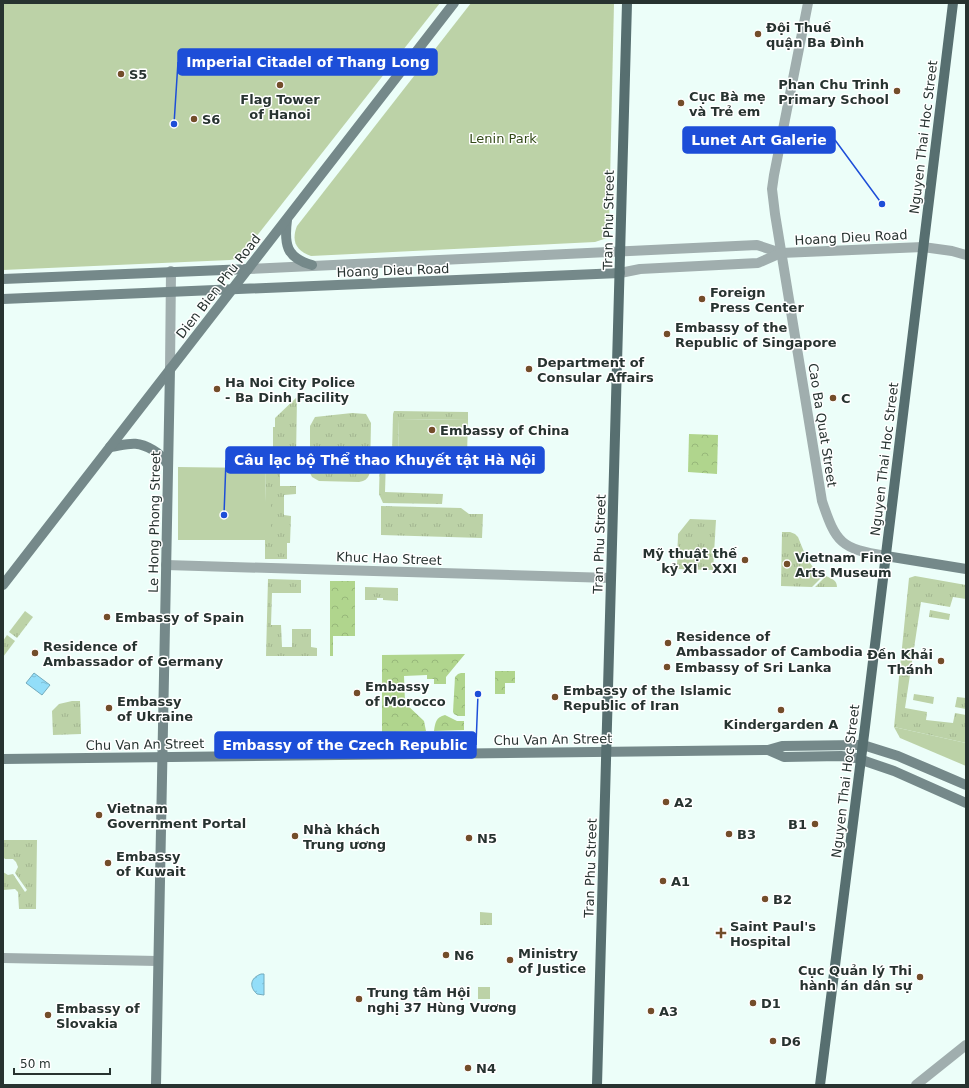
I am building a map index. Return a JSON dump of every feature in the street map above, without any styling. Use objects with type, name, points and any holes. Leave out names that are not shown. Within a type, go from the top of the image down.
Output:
[{"type":"main road","name":"Dien Bien Phu Road","points":[[3,585],[454,3]]},
{"type":"main road","name":"Tran Phu Street","points":[[597,1085],[627,3]]},
{"type":"main road","name":"Nguyen Thai Hoc Street","points":[[820,1085],[953,3]]},
{"type":"main road","points":[[287,219],[285,237],[290,253],[300,262],[312,265]]},
{"type":"main road","name":"Hoang Dieu Road","points":[[3,279],[248,269]]},
{"type":"main road","name":"Hoang Dieu Road","points":[[3,299],[620,273]]},
{"type":"main road","name":"Le Hong Phong Street","points":[[156,1085],[170,369]]},
{"type":"main road","points":[[110,447],[131,443],[142,444],[164,458],[168,465]]},
{"type":"main road","points":[[886,556],[966,569]]},
{"type":"main road","name":"Chu Van An Street","points":[[3,759],[768,750],[782,746],[863,745],[898,756],[966,785]]},
{"type":"main road","name":"Chu Van An Street","points":[[768,750],[784,757],[842,756],[856,758],[894,771],[966,802]]},
{"type":"street","name":"Cao Ba Quat Street","points":[[808,3],[774,175],[772,189],[774,214],[822,501],[833,531],[841,542],[857,550],[886,556]]},
{"type":"street","name":"Hoang Dieu Road","points":[[248,269],[757,245],[781,253],[923,247],[952,251],[966,255]]},
{"type":"street","name":"Hoang Dieu Road","points":[[620,273],[640,269],[758,264],[781,253]]},
{"type":"street","name":"Le Hong Phong Street","points":[[170,369],[171,271]]},
{"type":"street","name":"Khuc Hao Street","points":[[166,565],[611,578]]},
{"type":"street","points":[[3,958],[158,962]]},
{"type":"street","points":[[916,1085],[966,1045]]},
{"type":"green space","points":[[3,3],[440,3],[241,256],[230,260],[3,270]]},
{"type":"green space","name":"Lenin Park","points":[[471,3],[614,3],[609,226],[607,238],[595,242],[311,256],[306,254],[296,245],[295,231],[297,226]]},
{"type":"green space","points":[[297,397],[296,458],[280,459],[280,486],[296,486],[296,494],[284,495],[284,515],[291,516],[290,543],[287,543],[287,559],[265,559],[265,527],[271,527],[271,502],[265,502],[266,468],[273,468],[273,427],[275,427],[275,418]]},
{"type":"green space","points":[[394,411],[468,412],[468,420],[399,419],[398,454],[467,455],[467,457],[453,456],[452,461],[386,459],[385,492],[443,494],[442,504],[383,503],[379,494],[380,454],[392,454]]},
{"type":"green space","points":[[352,413],[366,414],[371,423],[370,472],[365,480],[359,482],[319,481],[312,477],[310,473],[310,426],[315,417]]},
{"type":"green space","points":[[399,419],[468,420],[467,455],[398,454]]},
{"type":"green space","points":[[689,434],[718,435],[717,474],[688,472]]},
{"type":"green space","points":[[178,467],[266,468],[265,502],[271,502],[271,527],[265,527],[265,540],[178,540]]},
{"type":"green space","points":[[381,506],[461,508],[469,514],[483,514],[482,538],[381,535]]},
{"type":"green space","points":[[690,519],[716,520],[713,570],[677,569],[678,534]]},
{"type":"green space","points":[[782,532],[790,532],[798,537],[811,564],[824,575],[812,587],[781,586]]},
{"type":"green space","points":[[826,576],[835,581],[837,587],[815,587]]},
{"type":"green space","points":[[915,576],[966,585],[966,599],[953,597],[950,607],[921,602],[905,708],[927,712],[926,720],[953,723],[955,713],[966,715],[966,743],[894,727],[909,578]]},
{"type":"green space","points":[[268,579],[301,580],[301,593],[272,593],[271,625],[281,625],[282,647],[292,647],[292,629],[311,629],[311,647],[317,648],[317,656],[266,656]]},
{"type":"green space","points":[[330,581],[355,581],[355,636],[333,636],[333,656],[330,656]]},
{"type":"green space","points":[[365,587],[398,588],[398,601],[383,600],[383,598],[377,598],[377,600],[365,600]]},
{"type":"green space","points":[[930,610],[950,614],[949,620],[929,617]]},
{"type":"green space","points":[[25,611],[33,617],[17,638],[9,632]]},
{"type":"green space","points":[[7,635],[15,641],[3,657],[3,641]]},
{"type":"green space","points":[[465,654],[446,677],[446,684],[434,684],[434,679],[427,679],[427,675],[404,676],[405,703],[424,721],[426,731],[382,732],[382,655]]},
{"type":"green space","points":[[495,671],[515,671],[515,683],[505,683],[505,694],[495,694]]},
{"type":"green space","points":[[461,673],[465,673],[465,716],[458,716],[453,712],[455,677]]},
{"type":"green space","points":[[914,694],[934,697],[933,704],[913,700]]},
{"type":"green space","points":[[957,697],[966,698],[966,709],[955,707]]},
{"type":"green space","points":[[80,701],[81,734],[53,735],[52,711],[59,704]]},
{"type":"green space","points":[[445,715],[457,721],[464,721],[464,730],[434,731],[436,721]]},
{"type":"green space","points":[[894,727],[966,743],[966,766],[900,738]]},
{"type":"green space","points":[[3,840],[37,840],[36,909],[19,909],[18,892],[15,889],[3,890],[3,872],[8,875],[13,874],[25,892],[27,890],[15,873],[18,867],[16,862],[13,859],[5,859],[3,857]]},
{"type":"green space","points":[[480,912],[492,913],[492,925],[480,925]]},
{"type":"green space","points":[[478,987],[490,987],[490,999],[478,999]]},
{"type":"water","points":[[34,673],[50,685],[42,695],[26,683]]},
{"type":"water","points":[[261,974],[264,974],[264,995],[257,994],[252,986],[253,980]]},
{"type":"place","name":"Đội Thuế quận Ba Đình","points":[[758,34]]},
{"type":"place","name":"S5","points":[[121,74]]},
{"type":"place","name":"Flag Tower of Hanoi","points":[[280,85]]},
{"type":"place","name":"Phan Chu Trinh Primary School","points":[[897,91]]},
{"type":"place","name":"Cục Bà mẹ và Trẻ em","points":[[681,103]]},
{"type":"place","name":"S6","points":[[194,119]]},
{"type":"place","name":"Imperial Citadel of Thang Long","points":[[174,124]]},
{"type":"place","name":"Lunet Art Galerie","points":[[882,204]]},
{"type":"place","name":"Foreign Press Center","points":[[702,299]]},
{"type":"place","name":"Embassy of the Republic of Singapore","points":[[667,334]]},
{"type":"place","name":"Department of Consular Affairs","points":[[529,369]]},
{"type":"place","name":"Ha Noi City Police - Ba Dinh Facility","points":[[217,389]]},
{"type":"place","name":"C","points":[[833,398]]},
{"type":"place","name":"Embassy of China","points":[[432,430]]},
{"type":"place","name":"Câu lạc bộ Thể thao Khuyết tật Hà Nội","points":[[224,515]]},
{"type":"place","name":"Mỹ thuật thế kỷ XI - XXI","points":[[745,560]]},
{"type":"place","name":"Vietnam Fine Arts Museum","points":[[787,564]]},
{"type":"place","name":"Embassy of Spain","points":[[107,617]]},
{"type":"place","name":"Residence of Ambassador of Cambodia","points":[[668,643]]},
{"type":"place","name":"Residence of Ambassador of Germany","points":[[35,653]]},
{"type":"place","name":"Đền Khải Thánh","points":[[941,661]]},
{"type":"place","name":"Embassy of Sri Lanka","points":[[667,667]]},
{"type":"place","name":"Embassy of Morocco","points":[[357,693]]},
{"type":"place","name":"Embassy of the Czech Republic","points":[[478,694]]},
{"type":"place","name":"Embassy of the Islamic Republic of Iran","points":[[555,697]]},
{"type":"place","name":"Embassy of Ukraine","points":[[109,708]]},
{"type":"place","name":"Kindergarden A","points":[[781,710]]},
{"type":"place","name":"A2","points":[[666,802]]},
{"type":"place","name":"Vietnam Government Portal","points":[[99,815]]},
{"type":"place","name":"B1","points":[[815,824]]},
{"type":"place","name":"B3","points":[[729,834]]},
{"type":"place","name":"Nhà khách Trung ương","points":[[295,836]]},
{"type":"place","name":"N5","points":[[469,838]]},
{"type":"place","name":"Embassy of Kuwait","points":[[108,863]]},
{"type":"place","name":"A1","points":[[663,881]]},
{"type":"place","name":"B2","points":[[765,899]]},
{"type":"place","name":"Saint Paul's Hospital","points":[[721,933]]},
{"type":"place","name":"N6","points":[[446,955]]},
{"type":"place","name":"Ministry of Justice","points":[[510,960]]},
{"type":"place","name":"Cục Quản lý Thi hành án dân sự","points":[[920,977]]},
{"type":"place","name":"Trung tâm Hội nghị 37 Hùng Vương","points":[[359,999]]},
{"type":"place","name":"D1","points":[[753,1003]]},
{"type":"place","name":"A3","points":[[651,1011]]},
{"type":"place","name":"Embassy of Slovakia","points":[[48,1015]]},
{"type":"place","name":"D6","points":[[773,1041]]},
{"type":"place","name":"N4","points":[[468,1068]]}]
